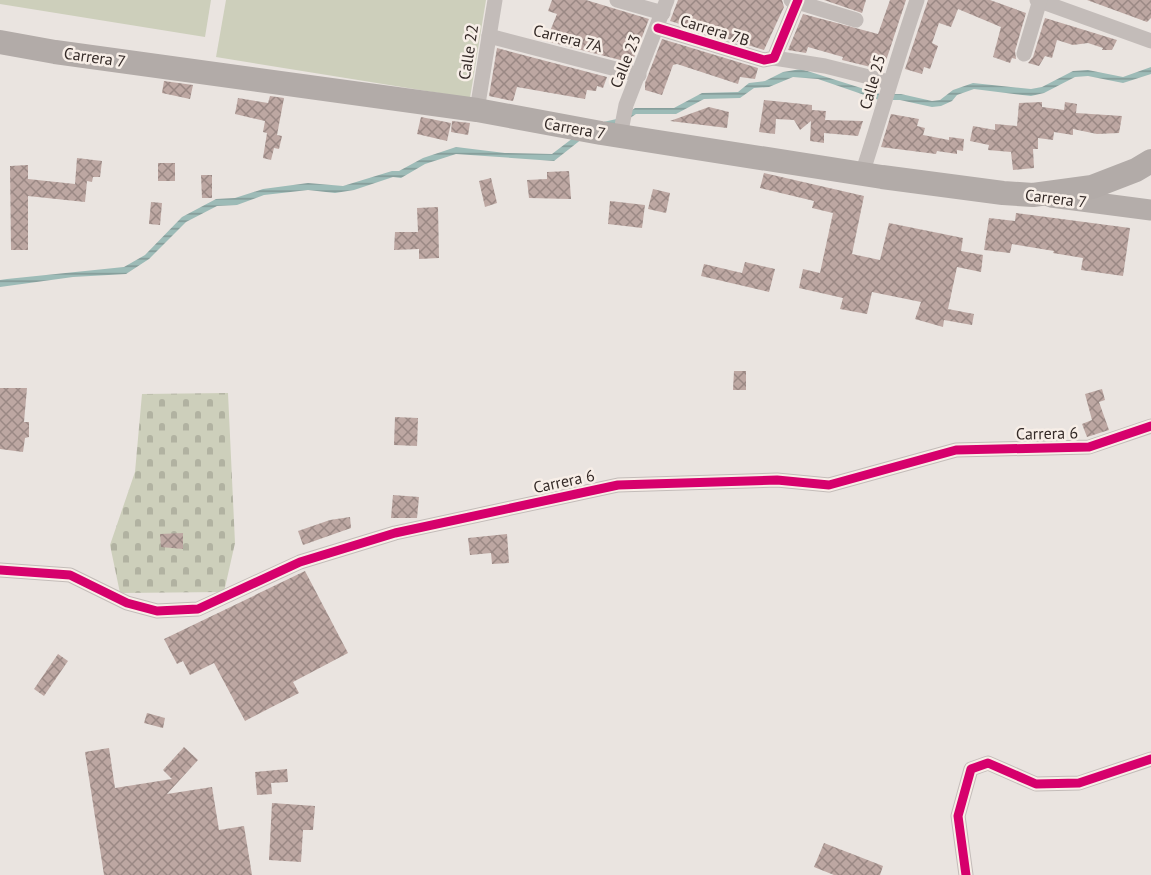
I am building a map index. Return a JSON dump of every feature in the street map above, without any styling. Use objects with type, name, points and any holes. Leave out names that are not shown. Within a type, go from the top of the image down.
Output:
[{"type":"main road","name":"Carrera 7","points":[[0,42],[55,52],[477,110],[576,129],[614,132],[862,174],[1151,210]]},
{"type":"main road","points":[[1033,195],[1092,187],[1136,170],[1151,161]]},
{"type":"street","name":"Calle 22","points":[[477,110],[495,0]]},
{"type":"street","name":"Carrera 7B","points":[[617,0],[665,7]]},
{"type":"street","name":"Calle 25","points":[[862,174],[888,85],[917,0]]},
{"type":"street","points":[[1024,54],[1039,0],[1151,40]]},
{"type":"street","points":[[769,59],[796,1],[856,20]]},
{"type":"street","name":"Calle 23","points":[[614,132],[665,7]]},
{"type":"street","name":"Carrera 7B","points":[[658,28],[769,59],[825,66],[888,85]]},
{"type":"street","name":"Carrera 7A","points":[[489,36],[639,75]]},
{"type":"street","name":"Carrera 6","points":[[0,570],[70,575],[127,603],[157,611],[198,609],[300,562],[395,533],[618,485],[777,480],[829,485],[956,450],[1089,447],[1151,426]]},
{"type":"street","points":[[966,875],[958,816],[971,769],[988,763],[1036,783],[1079,783],[1151,759]]},
{"type":"green space","points":[[0,0],[211,0],[205,37],[0,4]]},
{"type":"green space","points":[[226,0],[486,0],[470,98],[216,57]]},
{"type":"green space","points":[[228,393],[235,543],[224,592],[120,593],[110,545],[135,472],[142,394]]},
{"type":"water","points":[[1151,67],[1151,74],[1123,83],[1088,76],[1075,77],[1044,93],[1031,96],[974,89],[957,95],[952,101],[941,106],[932,107],[900,100],[879,100],[818,79],[793,77],[769,87],[754,88],[740,98],[704,99],[676,114],[636,114],[621,124],[592,131],[554,161],[456,154],[425,164],[401,178],[393,177],[354,190],[335,193],[308,190],[264,195],[237,205],[217,206],[186,222],[149,259],[126,274],[73,277],[0,287],[0,280],[124,267],[145,255],[182,217],[216,199],[235,198],[263,189],[308,183],[343,186],[392,171],[399,171],[423,158],[456,147],[505,153],[552,154],[590,125],[621,118],[635,108],[674,108],[702,93],[738,92],[749,83],[765,81],[783,72],[801,69],[880,94],[901,94],[932,101],[940,100],[953,90],[973,83],[1031,89],[1042,87],[1073,71],[1088,70],[1123,77]]},
{"type":"building","points":[[552,0],[586,0],[649,19],[632,63],[546,41],[557,14],[548,11]]},
{"type":"building","points":[[678,0],[782,0],[784,7],[764,50],[670,21]]},
{"type":"building","points":[[824,0],[866,0],[862,13]]},
{"type":"building","points":[[890,0],[906,0],[883,70],[842,60],[843,57],[808,47],[806,53],[788,50],[803,14],[878,34]]},
{"type":"building","points":[[928,0],[990,0],[1026,13],[1015,51],[1016,59],[1012,58],[1010,63],[993,57],[1001,27],[958,9],[951,27],[939,23],[932,43],[938,46],[930,69],[924,67],[922,74],[905,69]]},
{"type":"building","points":[[1087,0],[1151,0],[1151,18],[1147,22]]},
{"type":"building","points":[[1045,18],[1117,40],[1112,50],[1102,50],[1103,48],[1088,43],[1073,45],[1057,40],[1052,58],[1045,56],[1039,66],[1028,63],[1033,57]]},
{"type":"building","points":[[662,39],[758,68],[755,79],[740,77],[738,84],[677,64],[673,65],[662,95],[645,90],[645,83]]},
{"type":"building","points":[[497,48],[607,77],[603,88],[597,86],[596,91],[587,90],[585,99],[517,87],[513,101],[489,96]]},
{"type":"building","points":[[164,81],[193,85],[190,99],[162,93]]},
{"type":"building","points":[[270,96],[284,98],[277,135],[282,136],[279,149],[274,148],[271,160],[263,158],[267,133],[263,132],[265,121],[235,114],[238,98],[268,103]]},
{"type":"building","points":[[764,100],[812,105],[812,110],[826,111],[825,120],[863,121],[858,136],[824,133],[824,143],[810,141],[811,121],[800,130],[794,120],[776,119],[775,134],[759,132]]},
{"type":"building","points":[[1042,102],[1042,107],[1064,110],[1065,102],[1077,104],[1076,113],[1122,116],[1119,133],[1097,134],[1073,129],[1073,135],[1054,132],[1053,140],[1038,138],[1038,149],[1033,149],[1034,168],[1013,170],[1011,152],[988,150],[989,145],[970,141],[973,126],[995,130],[995,124],[1017,126],[1019,103]]},
{"type":"building","points":[[709,107],[729,112],[727,128],[670,121]]},
{"type":"building","points":[[891,114],[919,119],[917,126],[925,128],[923,135],[949,140],[949,137],[964,139],[963,151],[957,150],[957,154],[937,151],[936,154],[881,147]]},
{"type":"building","points":[[421,117],[451,123],[447,141],[417,134]]},
{"type":"building","points":[[452,121],[470,123],[468,135],[451,132]]},
{"type":"building","points":[[77,158],[102,161],[100,177],[93,177],[92,182],[87,181],[85,202],[28,196],[28,250],[11,250],[10,166],[28,165],[28,179],[75,184]]},
{"type":"building","points":[[158,163],[175,163],[175,181],[158,181]]},
{"type":"building","points":[[569,171],[571,199],[529,198],[527,180],[547,179],[547,172]]},
{"type":"building","points":[[764,173],[864,196],[852,254],[880,260],[889,223],[963,238],[961,251],[983,255],[981,272],[957,267],[948,309],[974,314],[972,325],[944,320],[943,327],[915,319],[921,302],[872,292],[867,314],[840,309],[843,298],[799,288],[803,269],[820,273],[833,213],[812,208],[814,201],[760,188]]},
{"type":"building","points":[[201,175],[212,175],[212,198],[202,198]]},
{"type":"building","points":[[491,178],[497,203],[485,207],[479,181]]},
{"type":"building","points":[[653,189],[670,193],[666,213],[648,209]]},
{"type":"building","points":[[610,201],[645,205],[642,228],[608,224]]},
{"type":"building","points":[[151,202],[162,203],[160,225],[149,224]]},
{"type":"building","points":[[438,207],[439,258],[419,259],[419,249],[394,250],[395,232],[418,232],[417,208]]},
{"type":"building","points":[[1016,213],[1130,228],[1123,276],[1081,270],[1083,258],[1053,253],[1054,251],[1012,244],[1010,253],[984,250],[989,218],[1015,221]]},
{"type":"building","points":[[745,262],[775,269],[769,292],[701,276],[704,264],[742,273]]},
{"type":"building","points":[[734,371],[746,371],[746,390],[733,390]]},
{"type":"building","points":[[0,388],[27,388],[24,422],[29,422],[29,437],[25,438],[23,452],[0,449]]},
{"type":"building","points":[[1102,389],[1105,400],[1099,402],[1109,430],[1087,437],[1082,424],[1092,420],[1085,394]]},
{"type":"building","points":[[395,417],[418,418],[417,446],[394,445]]},
{"type":"building","points":[[393,495],[419,497],[417,518],[391,518]]},
{"type":"building","points":[[350,517],[351,528],[303,545],[298,531],[330,520]]},
{"type":"building","points":[[183,533],[183,549],[161,547],[160,534]]},
{"type":"building","points":[[507,534],[509,563],[492,564],[491,553],[470,555],[468,538]]},
{"type":"building","points":[[305,571],[348,653],[293,682],[299,693],[245,721],[214,663],[190,675],[183,661],[177,664],[164,639]]},
{"type":"building","points":[[58,654],[68,661],[44,696],[34,689]]},
{"type":"building","points":[[147,713],[165,718],[163,728],[144,723]]},
{"type":"building","points":[[184,747],[198,760],[167,794],[212,787],[219,830],[244,826],[252,875],[104,875],[85,752],[109,748],[115,788],[172,779],[163,770]]},
{"type":"building","points":[[287,769],[288,782],[271,783],[272,794],[257,795],[255,772]]},
{"type":"building","points":[[272,803],[315,806],[313,830],[303,830],[301,862],[269,860]]},
{"type":"building","points":[[824,843],[883,866],[880,875],[834,875],[814,867]]},
{"type":"cycle path","points":[[658,28],[764,60],[774,58],[798,0]]},
{"type":"cycle path","points":[[0,570],[70,575],[127,603],[157,611],[198,609],[300,562],[395,533],[618,485],[777,480],[829,485],[956,450],[1089,447],[1151,426]]},
{"type":"cycle path","points":[[966,875],[958,816],[971,769],[988,763],[1036,784],[1079,783],[1151,759]]}]
